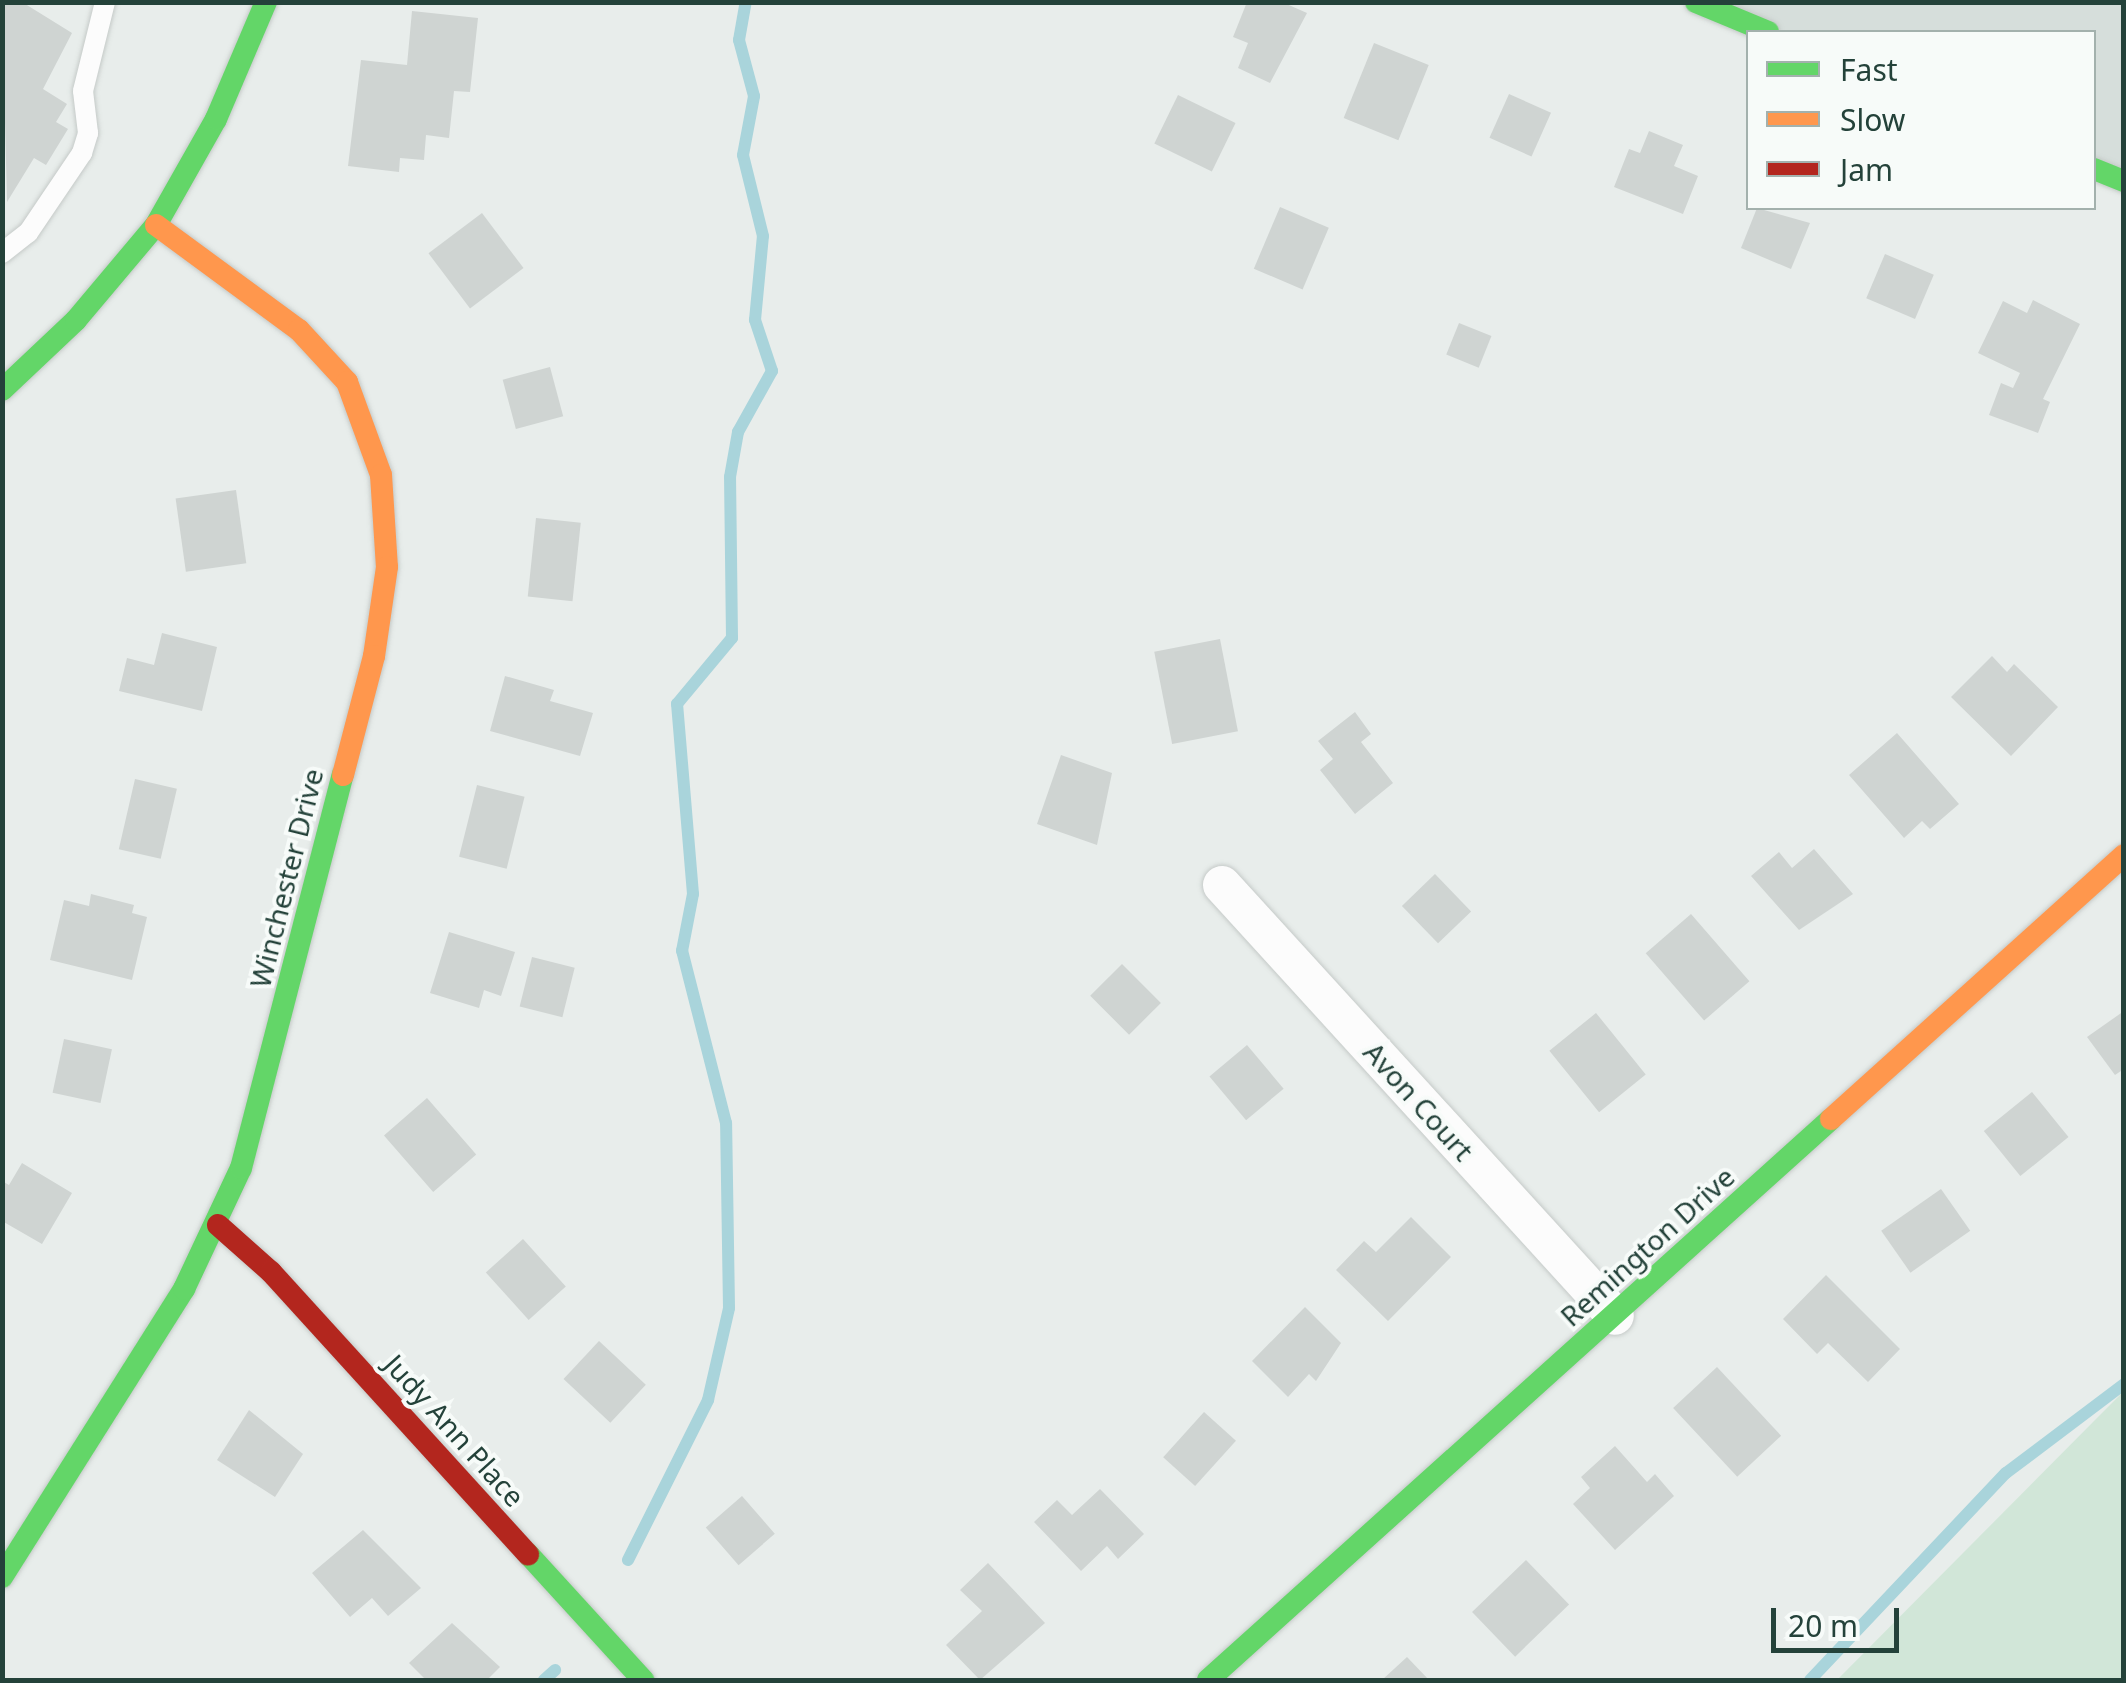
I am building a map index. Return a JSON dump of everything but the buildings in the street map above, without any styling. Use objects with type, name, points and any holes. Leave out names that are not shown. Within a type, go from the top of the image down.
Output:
[{"type":"street","points":[[2,390],[76,320],[156,225],[216,119],[266,2]]},
{"type":"street","points":[[1696,2],[1763,30]]},
{"type":"street","points":[[2096,170],[2124,182]]},
{"type":"street","name":"Winchester Drive","points":[[2,1578],[218,1225],[252,1131],[374,656],[388,539],[374,445],[347,382],[299,330],[156,225]]},
{"type":"street","name":"Remington Drive","points":[[1208,1680],[2124,855]]},
{"type":"street","name":"Avon Court","points":[[1222,885],[1615,1316]]},
{"type":"street","name":"Judy Ann Place","points":[[218,1225],[271,1272],[643,1680]]},
{"type":"lane","points":[[2,254],[28,233],[82,154],[88,132],[83,91],[105,2]]},
{"type":"shaded area","points":[[1696,3],[2123,3],[2123,181],[2096,170],[2096,30],[1763,30]]},
{"type":"green space","points":[[2123,1392],[2123,1680],[1837,1680],[2097,1418]]},
{"type":"waterway","points":[[628,1560],[708,1400],[729,1308],[726,1123],[682,951],[693,894],[677,704],[732,638],[730,477],[738,432],[772,371],[755,320],[763,236],[743,155],[754,96],[739,40],[746,2]]},
{"type":"waterway","points":[[1810,1680],[2006,1473],[2124,1384]]},
{"type":"waterway","points":[[544,1680],[555,1670]]},
{"type":"traffic: fast","points":[[2,390],[76,320],[156,225],[216,119],[266,2]]},
{"type":"traffic: fast","points":[[1696,2],[1763,30]]},
{"type":"traffic: fast","points":[[2096,170],[2124,181]]},
{"type":"traffic: fast","points":[[2,1577],[184,1289],[241,1168],[343,775]]},
{"type":"traffic: fast","points":[[1208,1680],[1831,1119]]},
{"type":"traffic: fast","points":[[528,1554],[643,1680]]},
{"type":"traffic: slow","points":[[156,225],[299,330],[347,382],[381,475],[387,567],[374,656],[343,775]]},
{"type":"traffic: slow","points":[[1831,1119],[2124,855]]},
{"type":"traffic: jam","points":[[218,1225],[271,1272],[528,1554]]}]
